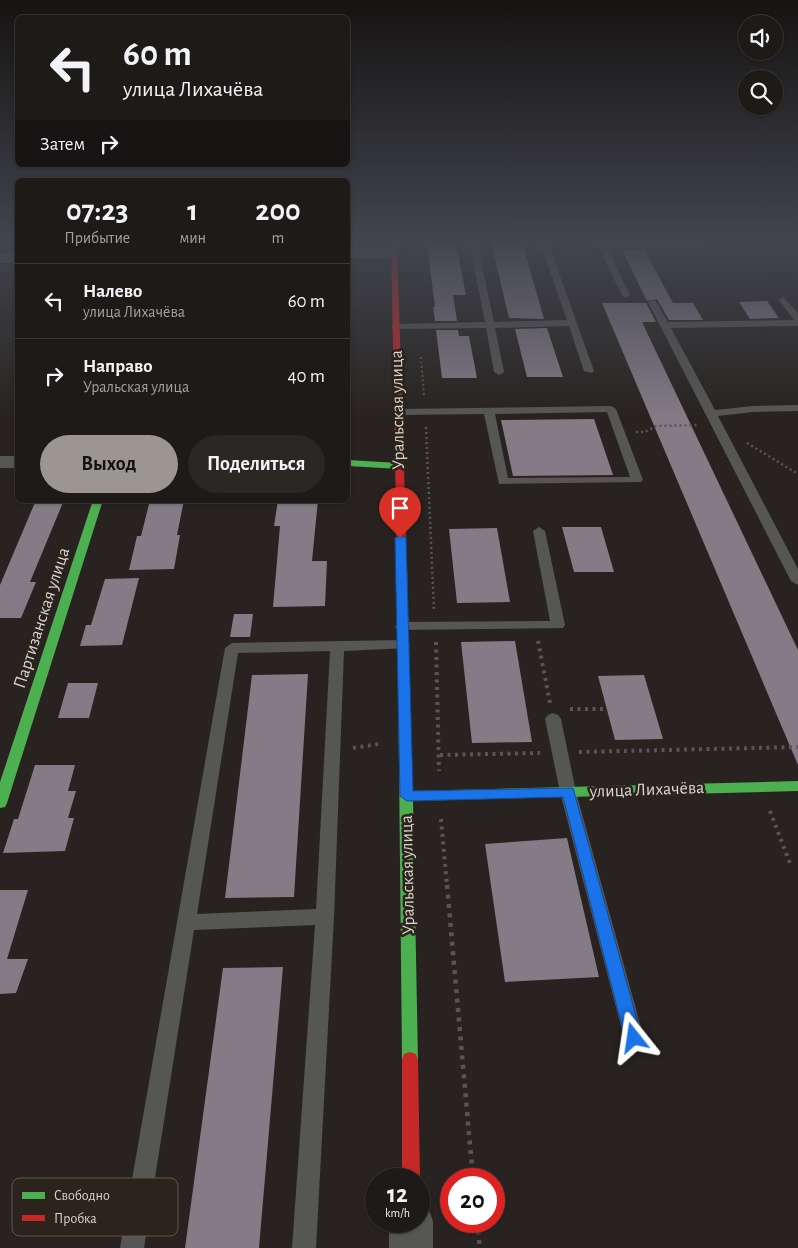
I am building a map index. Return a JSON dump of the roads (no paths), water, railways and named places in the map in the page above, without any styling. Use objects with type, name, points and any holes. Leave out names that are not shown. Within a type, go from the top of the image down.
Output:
[{"type":"street","name":"Уральская улица","points":[[395,300],[407,796],[411,1168]]},
{"type":"street","points":[[0,462],[15,462]]},
{"type":"street","points":[[350,463],[399,466]]},
{"type":"street","name":"Партизанская улица","points":[[0,803],[97,503]]},
{"type":"street","name":"улица Лихачёва","points":[[407,796],[798,786]]},
{"type":"street","points":[[411,1233],[411,1248]]},
{"type":"lane","points":[[484,300],[499,372]]},
{"type":"lane","points":[[565,300],[589,372]]},
{"type":"lane","points":[[783,300],[798,321]]},
{"type":"lane","points":[[652,302],[798,581]]},
{"type":"lane","points":[[665,325],[798,321]]},
{"type":"lane","points":[[396,327],[574,324]]},
{"type":"lane","points":[[711,414],[753,409],[798,408]]},
{"type":"lane","points":[[398,412],[611,409],[638,480],[503,482],[489,411]]},
{"type":"lane","points":[[144,1178],[232,648],[336,646],[403,636],[435,627],[558,625],[539,531]]},
{"type":"lane","points":[[304,1248],[325,917],[336,646]]},
{"type":"lane","points":[[553,719],[568,792],[634,1038]]},
{"type":"lane","points":[[186,922],[325,917]]}]
